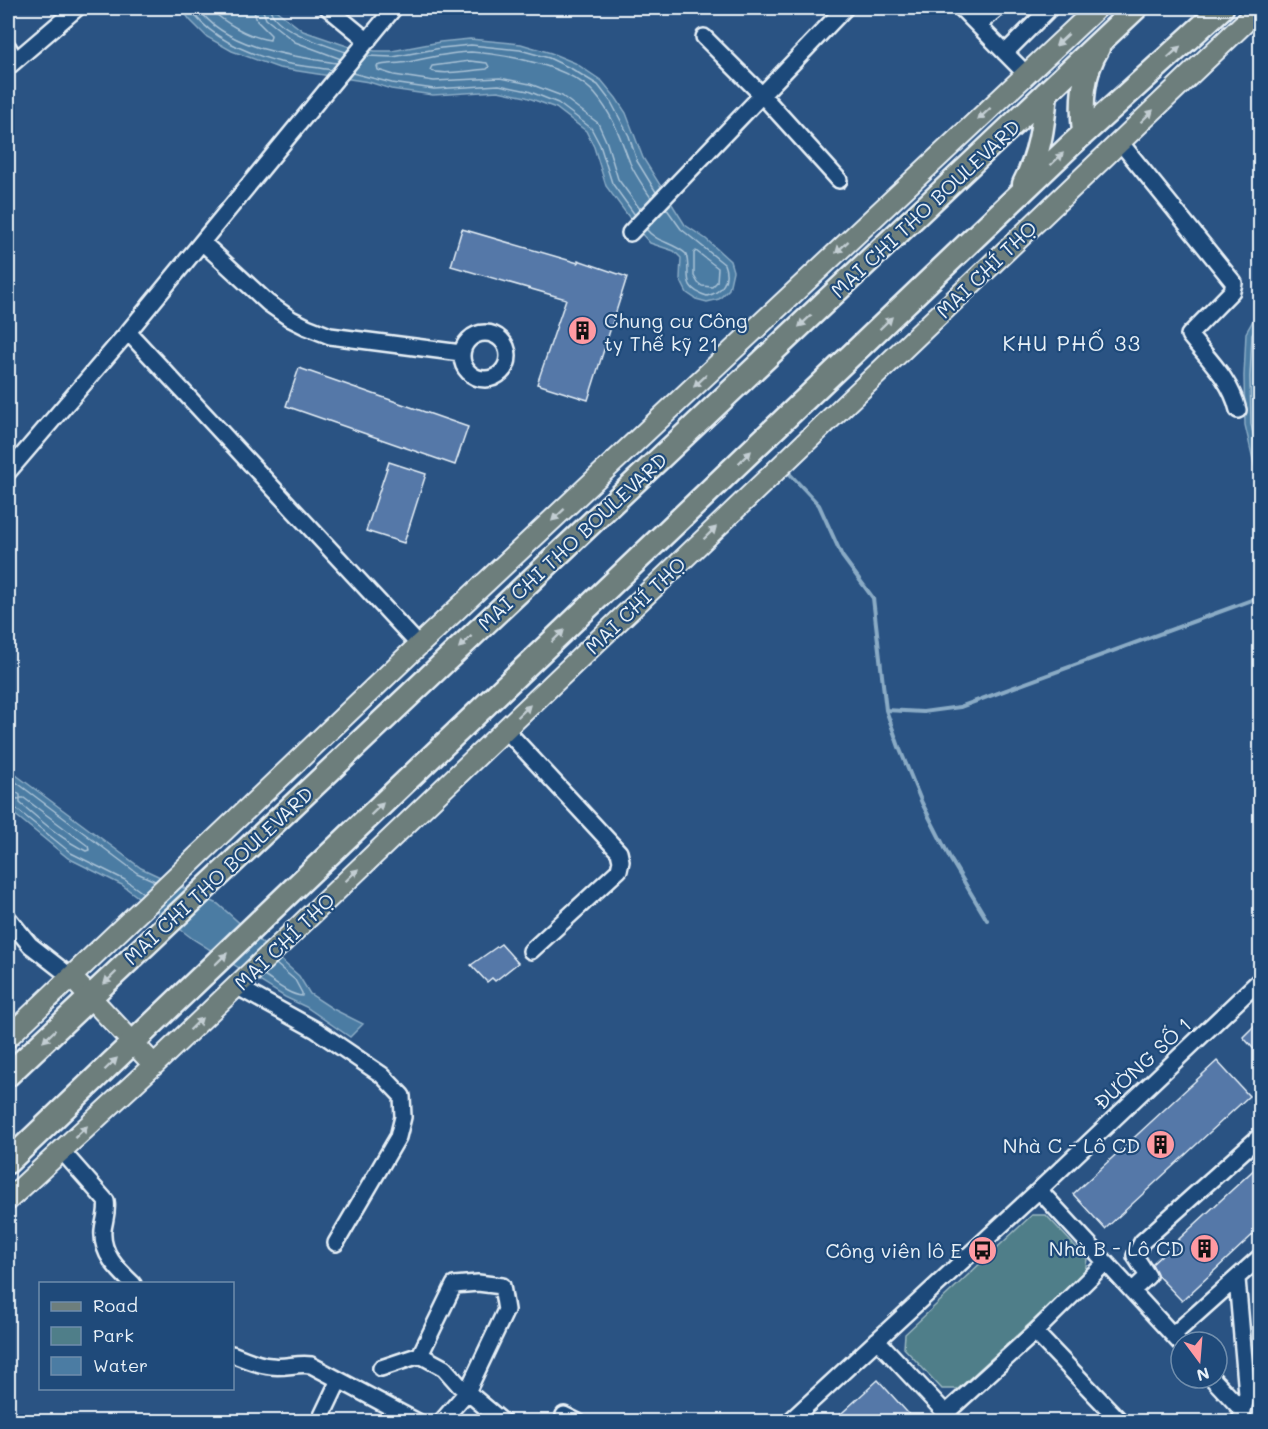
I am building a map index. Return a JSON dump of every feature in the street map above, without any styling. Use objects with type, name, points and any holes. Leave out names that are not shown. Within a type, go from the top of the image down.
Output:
[{"type":"highway","name":"MAI CHI THO BOULEVARD","points":[[8,1075],[1136,8]]},
{"type":"highway","points":[[1017,197],[1222,8]]},
{"type":"highway","points":[[1084,133],[1083,93],[1087,72],[1092,57],[1106,35]]},
{"type":"highway","points":[[1046,93],[1084,133]]},
{"type":"highway","points":[[1017,197],[1039,151],[1046,93]]},
{"type":"highway","name":"MAI CHÍ THỌ","points":[[8,1162],[1017,197]]},
{"type":"main road","name":"MAI CHI THO BOULEVARD","points":[[8,1037],[15,1023],[71,977],[419,645],[1097,8]]},
{"type":"main road","name":"MAI CHÍ THỌ","points":[[8,1200],[154,1065],[1260,8]]},
{"type":"main road","points":[[1026,74],[1046,93]]},
{"type":"main road","points":[[1084,133],[1105,156]]},
{"type":"main road","points":[[71,977],[154,1065]]},
{"type":"street","points":[[10,58],[77,8]]},
{"type":"street","points":[[328,8],[366,44]]},
{"type":"street","points":[[9,466],[128,332],[394,8]]},
{"type":"street","points":[[630,233],[845,8]]},
{"type":"street","points":[[961,8],[1026,74]]},
{"type":"street","points":[[978,25],[998,8]]},
{"type":"street","points":[[1005,53],[1050,8]]},
{"type":"street","points":[[704,37],[762,95],[839,180]]},
{"type":"street","points":[[1120,142],[1234,283],[1232,291],[1189,335],[1225,378],[1235,397],[1238,410]]},
{"type":"street","points":[[202,242],[268,303],[307,327],[330,336],[461,353]]},
{"type":"street","points":[[128,332],[419,645]]},
{"type":"street","points":[[506,729],[619,852],[620,857],[619,870],[531,951]]},
{"type":"street","points":[[8,918],[30,945],[71,977]]},
{"type":"street","name":"ĐƯỜNG SỐ 1","points":[[789,1422],[1039,1190],[1260,980]]},
{"type":"street","points":[[236,986],[316,1030],[382,1075],[402,1096],[403,1117],[398,1137],[336,1243]]},
{"type":"street","points":[[1132,1291],[1148,1276],[1135,1256],[1142,1242],[1260,1136]]},
{"type":"street","points":[[61,1150],[106,1202],[103,1229],[104,1248],[119,1270],[131,1282]]},
{"type":"street","points":[[1039,1190],[1169,1331]]},
{"type":"street","points":[[1187,1330],[1260,1257]]},
{"type":"street","points":[[877,1340],[950,1417],[1106,1263]]},
{"type":"street","points":[[1237,1279],[1247,1394],[1242,1416]]},
{"type":"street","points":[[381,1368],[420,1355],[454,1285],[477,1283],[502,1286],[506,1310],[467,1392],[441,1422]]},
{"type":"street","points":[[1035,1332],[1121,1422]]},
{"type":"street","points":[[234,1355],[250,1362],[270,1366],[297,1363],[311,1365],[418,1422]]},
{"type":"street","points":[[420,1355],[444,1368],[467,1392],[503,1422]]},
{"type":"street","points":[[319,1422],[339,1380]]},
{"type":"street","points":[[1221,1390],[1242,1416]]},
{"type":"street","points":[[564,1415],[578,1422]]},
{"type":"green space","points":[[1032,1215],[1046,1215],[1087,1259],[1085,1273],[958,1389],[942,1389],[904,1348],[905,1334]]},
{"type":"water","points":[[181,8],[273,8],[303,31],[350,47],[375,51],[392,51],[470,39],[521,44],[575,63],[602,81],[616,98],[626,113],[643,158],[685,225],[706,239],[730,261],[733,271],[729,289],[719,299],[707,302],[687,293],[680,279],[681,258],[674,251],[650,243],[640,232],[606,186],[594,147],[586,131],[556,108],[526,97],[498,91],[433,95],[279,68],[232,51],[207,37]]},
{"type":"water","points":[[1260,308],[1260,479],[1255,468],[1245,425],[1244,376],[1246,333]]},
{"type":"water","points":[[8,769],[141,868],[218,904],[299,976],[310,994],[363,1024],[350,1037],[306,1007],[285,997],[193,939],[122,885],[68,858],[8,809]]},
{"type":"building","points":[[462,229],[578,263],[578,260],[627,277],[588,400],[537,384],[566,299],[451,266]]},
{"type":"building","points":[[299,368],[468,427],[455,465],[286,406]]},
{"type":"building","points":[[389,462],[426,474],[404,543],[366,531]]},
{"type":"building","points":[[501,944],[518,963],[495,981],[492,978],[487,982],[471,965]]},
{"type":"building","points":[[1260,1020],[1260,1056],[1243,1037]]},
{"type":"building","name":"Nhà C - Lô CD","points":[[1217,1061],[1249,1096],[1105,1229],[1073,1194]]},
{"type":"building","name":"Nhà B - Lô CD","points":[[1260,1164],[1260,1228],[1182,1301],[1158,1276],[1152,1264]]},
{"type":"building","points":[[878,1380],[916,1422],[832,1422]]},
{"type":"waterway","points":[[786,470],[819,505],[842,556],[873,598],[886,710],[899,747],[922,803],[951,860],[987,920]]},
{"type":"waterway","points":[[886,710],[923,712],[960,707],[1260,597]]},
{"type":"place","name":"Chung cư Công ty Thế kỹ 21","points":[[583,331]]},
{"type":"place","name":"Nhà C - Lô CD","points":[[1161,1145]]},
{"type":"place","name":"Nhà B - Lô CD","points":[[1205,1248]]},
{"type":"place","name":"Công viên lô E","points":[[983,1250]]},
{"type":"district","name":"KHU PHỐ 33","points":[[1072,342]]}]
